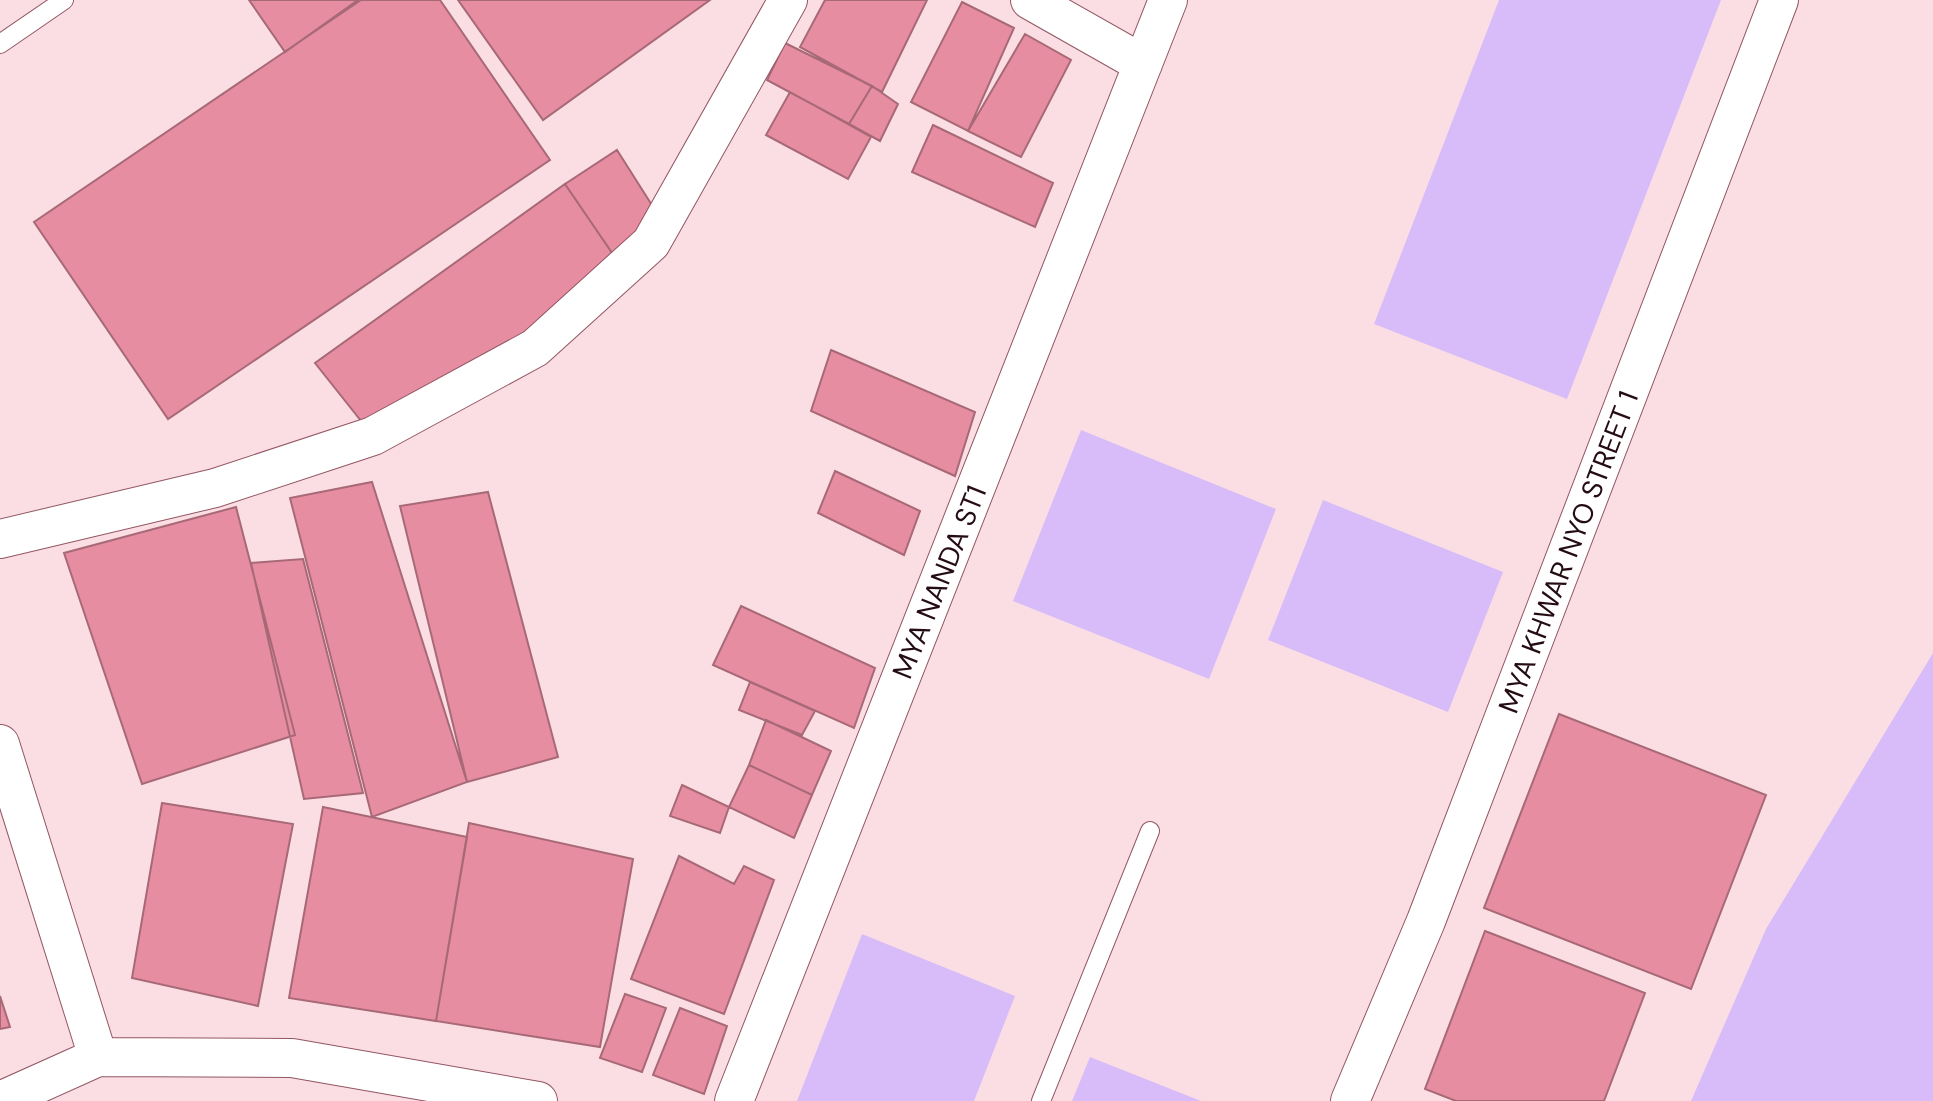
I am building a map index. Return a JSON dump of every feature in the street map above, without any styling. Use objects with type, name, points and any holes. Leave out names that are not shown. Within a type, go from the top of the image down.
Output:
[{"type":"street","points":[[0,539],[215,488],[373,436],[535,348],[651,243],[788,0]]},
{"type":"street","points":[[1030,0],[1143,64]]},
{"type":"street","name":"MYA NANDA ST1","points":[[734,1101],[1168,0]]},
{"type":"street","name":"MYA KHWAR NYO STREET 1","points":[[1350,1101],[1426,921],[1779,0]]},
{"type":"street","points":[[0,744],[98,1057]]},
{"type":"street","points":[[0,1101],[98,1057],[292,1058],[538,1101]]},
{"type":"lane","points":[[0,44],[64,0]]},
{"type":"lane","points":[[1041,1101],[1150,831]]},
{"type":"shaded area","points":[[1499,0],[1721,0],[1567,399],[1374,324]]},
{"type":"shaded area","points":[[1081,430],[1276,509],[1209,679],[1013,601]]},
{"type":"shaded area","points":[[1323,500],[1503,572],[1448,712],[1268,640]]},
{"type":"shaded area","points":[[1933,653],[1933,1101],[1691,1101],[1766,929]]},
{"type":"shaded area","points":[[862,934],[1015,996],[974,1101],[797,1101]]},
{"type":"shaded area","points":[[1090,1057],[1201,1101],[1072,1101]]},
{"type":"building","points":[[249,0],[358,0],[285,52]]},
{"type":"building","points":[[361,0],[440,0],[550,160],[168,419],[34,222]]},
{"type":"building","points":[[458,0],[710,0],[543,120]]},
{"type":"building","points":[[825,0],[927,0],[882,92],[800,47]]},
{"type":"building","points":[[962,2],[1014,28],[968,131],[911,102]]},
{"type":"building","points":[[1025,34],[1071,60],[1021,157],[968,131]]},
{"type":"building","points":[[785,43],[872,86],[849,124],[767,80]]},
{"type":"building","points":[[872,86],[898,104],[880,141],[849,124]]},
{"type":"building","points":[[790,92],[871,137],[848,179],[766,135]]},
{"type":"building","points":[[933,125],[1053,183],[1035,227],[912,172]]},
{"type":"building","points":[[617,150],[674,240],[623,269],[565,184]]},
{"type":"building","points":[[565,184],[623,269],[373,436],[315,363]]},
{"type":"building","points":[[831,350],[975,412],[955,476],[811,411]]},
{"type":"building","points":[[835,471],[920,511],[904,555],[818,513]]},
{"type":"building","points":[[372,482],[467,782],[372,817],[290,498]]},
{"type":"building","points":[[488,492],[558,757],[467,782],[400,506]]},
{"type":"building","points":[[236,507],[295,735],[142,784],[64,553]]},
{"type":"building","points":[[303,559],[363,793],[304,799],[251,563]]},
{"type":"building","points":[[741,606],[875,668],[854,728],[713,665]]},
{"type":"building","points":[[750,682],[815,711],[802,735],[739,710]]},
{"type":"building","points":[[1559,714],[1766,795],[1691,989],[1484,908]]},
{"type":"building","points":[[766,720],[831,751],[812,795],[749,765]]},
{"type":"building","points":[[749,765],[812,795],[794,838],[729,807]]},
{"type":"building","points":[[682,785],[729,807],[720,833],[670,816]]},
{"type":"building","points":[[162,803],[293,824],[258,1006],[132,978]]},
{"type":"building","points":[[323,807],[467,837],[436,1021],[289,998]]},
{"type":"building","points":[[469,823],[633,859],[600,1047],[436,1021]]},
{"type":"building","points":[[679,856],[734,884],[744,866],[774,880],[724,1014],[631,979]]},
{"type":"building","points":[[1485,931],[1645,993],[1604,1101],[1456,1101],[1425,1089]]},
{"type":"building","points":[[625,994],[666,1008],[642,1072],[600,1058]]},
{"type":"building","points":[[0,996],[10,1027],[0,1029]]},
{"type":"building","points":[[680,1008],[727,1026],[704,1094],[653,1075]]}]
